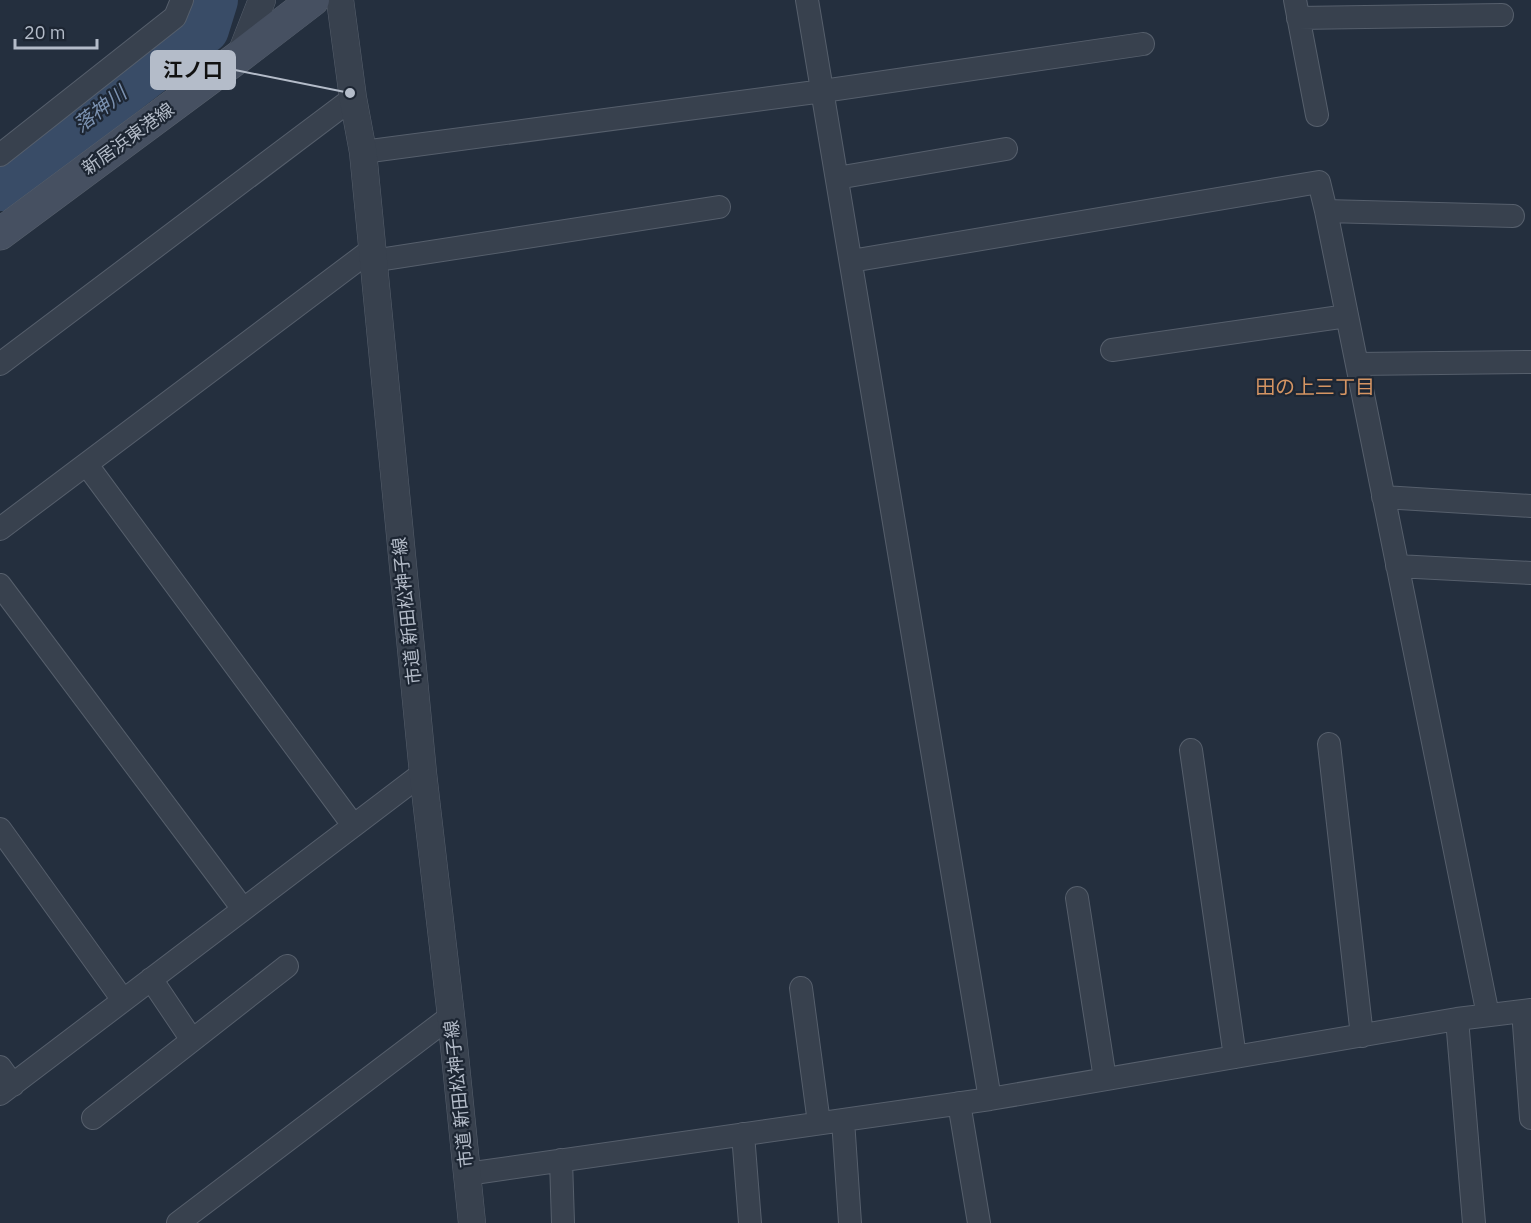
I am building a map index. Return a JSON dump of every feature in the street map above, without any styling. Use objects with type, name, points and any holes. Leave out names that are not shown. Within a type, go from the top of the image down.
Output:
[{"type":"main road","name":"新居浜東港線","points":[[0,234],[313,0]]},
{"type":"street","points":[[0,155],[175,17],[182,0]]},
{"type":"street","points":[[240,56],[262,0]]},
{"type":"street","name":"市道 新田松神子線","points":[[340,0],[353,98],[363,152],[423,772],[472,1223]]},
{"type":"street","points":[[807,0],[990,1099]]},
{"type":"street","points":[[1317,115],[1297,9],[1502,15]]},
{"type":"street","points":[[363,152],[823,92],[1143,44]]},
{"type":"street","points":[[0,364],[353,98]]},
{"type":"street","points":[[837,178],[1006,149]]},
{"type":"street","points":[[851,261],[1319,182],[1488,1015]]},
{"type":"street","points":[[0,529],[372,256],[719,207]]},
{"type":"street","points":[[1326,211],[1513,216]]},
{"type":"street","points":[[1112,350],[1347,316]]},
{"type":"street","points":[[1357,364],[1531,362]]},
{"type":"street","points":[[87,465],[352,825]]},
{"type":"street","points":[[1383,496],[1531,506]]},
{"type":"street","points":[[1397,566],[1531,573]]},
{"type":"street","points":[[0,585],[243,909]]},
{"type":"street","points":[[1329,744],[1362,1036]]},
{"type":"street","points":[[1191,750],[1235,1057]]},
{"type":"street","points":[[4,1082],[123,1000],[423,772]]},
{"type":"street","points":[[0,829],[123,1000]]},
{"type":"street","points":[[1077,898],[1105,1079]]},
{"type":"street","points":[[93,1118],[286,966]]},
{"type":"street","points":[[151,979],[192,1040]]},
{"type":"street","points":[[801,988],[819,1123]]},
{"type":"street","points":[[467,1174],[990,1099],[1457,1019],[1527,1011],[1531,1118]]},
{"type":"street","points":[[178,1223],[451,1016]]},
{"type":"street","points":[[1457,1019],[1474,1223]]},
{"type":"street","points":[[959,1103],[979,1223]]},
{"type":"street","points":[[843,1120],[850,1223]]},
{"type":"street","points":[[743,1134],[750,1223]]},
{"type":"street","points":[[561,1160],[563,1223]]},
{"type":"waterway","name":"落神川","points":[[0,186],[204,29],[213,0]]},
{"type":"place","name":"江ノ口","points":[[350,93]]},
{"type":"district","name":"田の上三丁目","points":[[1315,387]]}]
